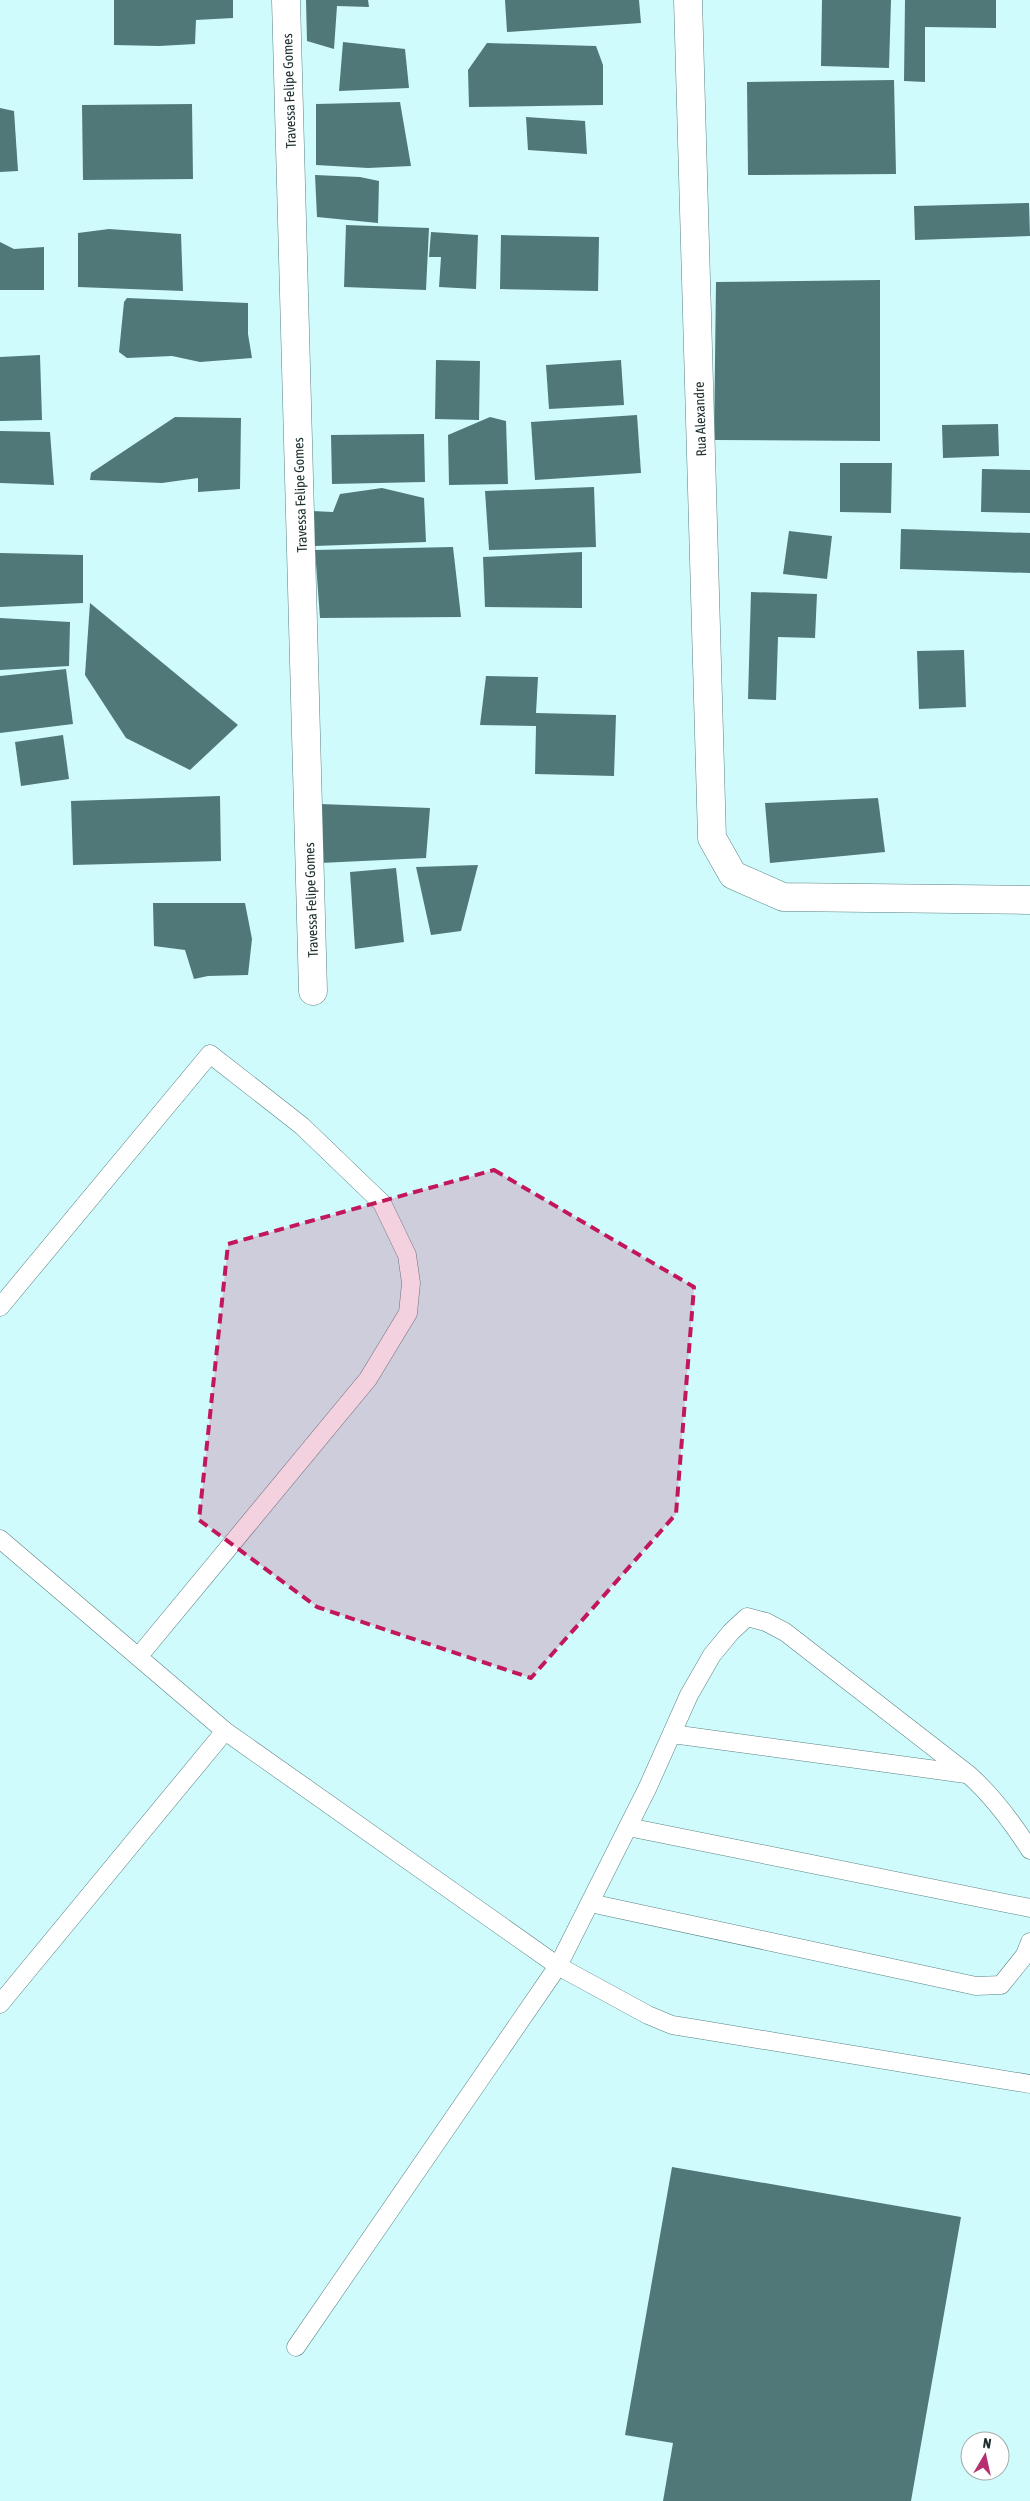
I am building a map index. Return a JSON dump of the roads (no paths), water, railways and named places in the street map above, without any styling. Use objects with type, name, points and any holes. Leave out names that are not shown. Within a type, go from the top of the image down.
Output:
[{"type":"street","name":"Travessa Felipe Gomes","points":[[286,0],[313,991]]},
{"type":"street","name":"Rua Alexandre","points":[[688,0],[712,838],[733,875],[782,897],[1030,900]]},
{"type":"lane","points":[[0,1307],[210,1054],[302,1126],[382,1203],[407,1255],[411,1283],[408,1313],[368,1379],[140,1656]]},
{"type":"lane","points":[[0,1540],[140,1656],[225,1731],[558,1966],[648,2015],[672,2025],[1030,2084]]},
{"type":"lane","points":[[296,2347],[558,1966],[628,1827],[689,1695],[712,1655],[731,1632],[748,1617],[766,1622],[785,1632],[968,1774],[985,1790],[1015,1826],[1030,1850]]},
{"type":"lane","points":[[0,2004],[225,1731]]},
{"type":"lane","points":[[672,1734],[968,1774]]},
{"type":"lane","points":[[628,1827],[1030,1908]]},
{"type":"lane","points":[[590,1903],[976,1986],[1001,1985],[1025,1955],[1030,1942]]}]
